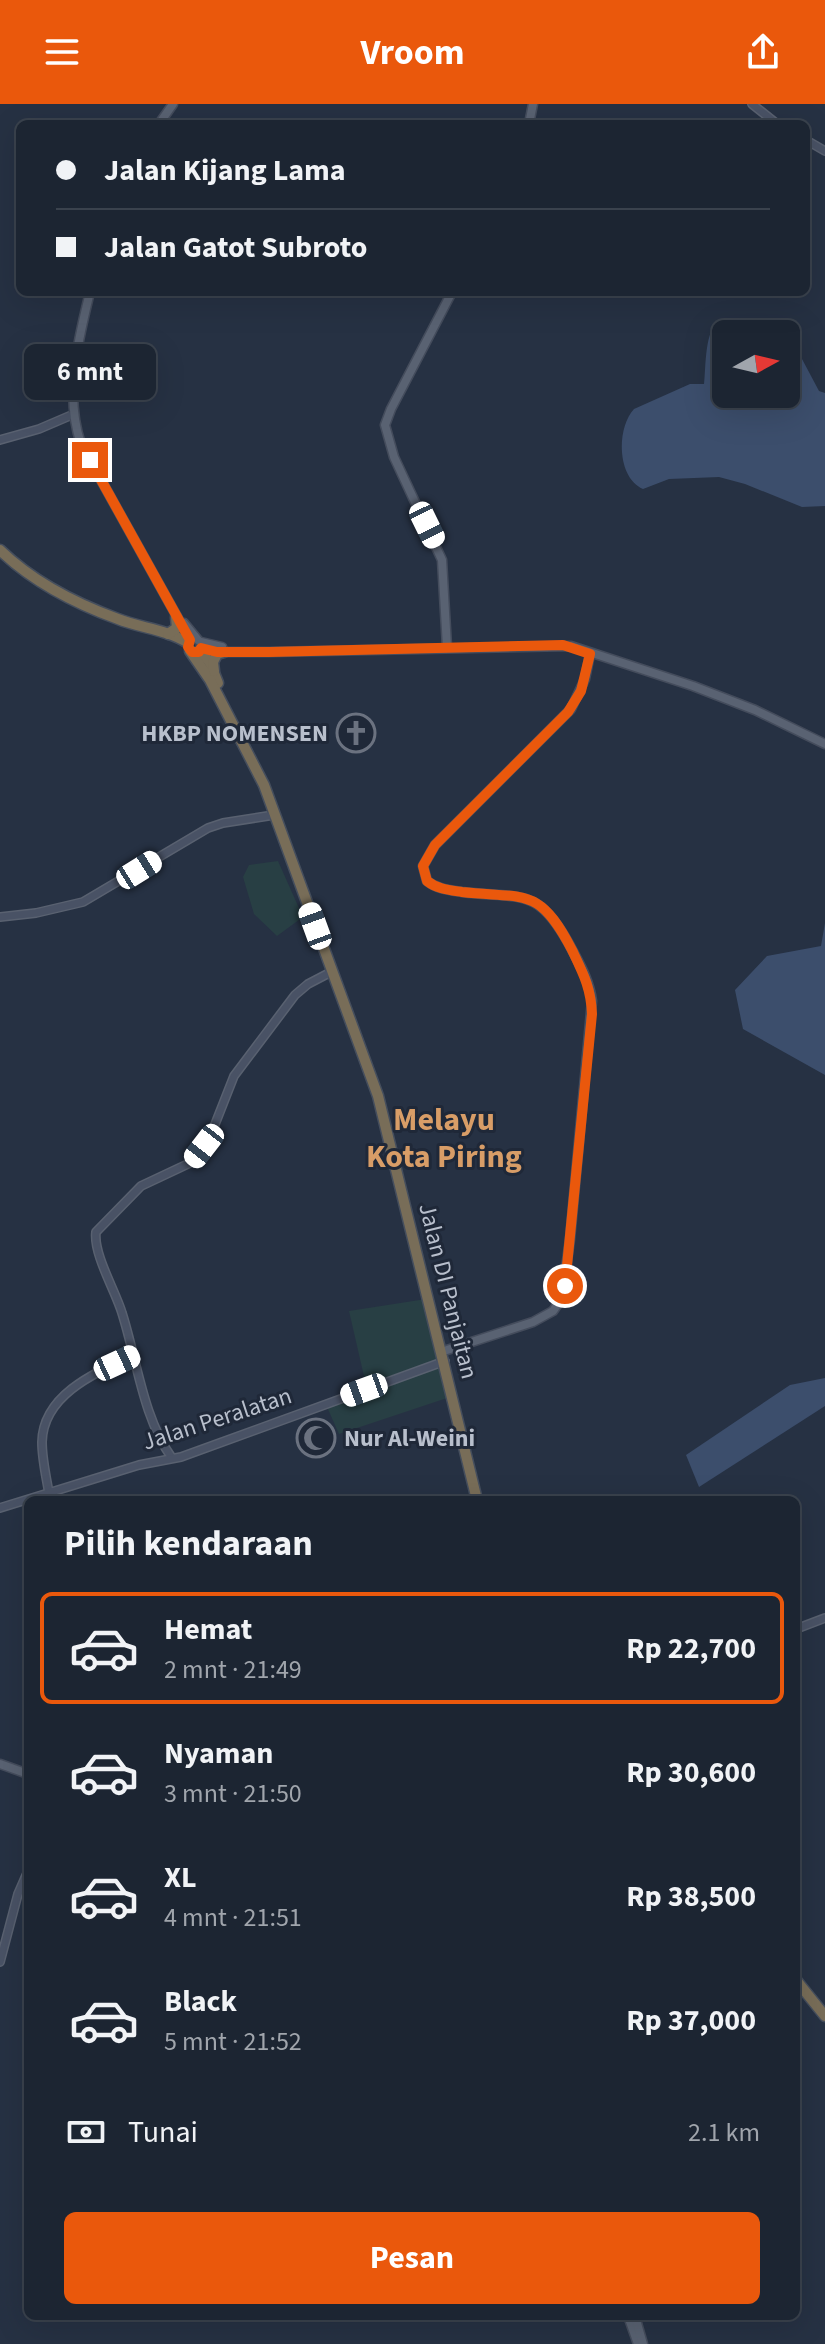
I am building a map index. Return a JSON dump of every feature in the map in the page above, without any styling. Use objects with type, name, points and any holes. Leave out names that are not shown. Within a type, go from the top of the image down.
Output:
[{"type":"highway","points":[[0,550],[73,600],[118,619],[186,640],[213,678]]},
{"type":"highway","name":"Jalan DI Panjaitan","points":[[186,640],[213,678],[261,769],[383,1093],[479,1496]]},
{"type":"highway","points":[[213,678],[214,658],[224,652]]},
{"type":"highway","name":"Jalan DI Panjaitan","points":[[213,678],[260,777],[378,1096],[402,1180]]},
{"type":"highway","points":[[800,1985],[825,2016]]},
{"type":"highway","points":[[800,1996],[825,2027]]},
{"type":"main road","points":[[89,296],[77,347],[74,414],[81,444],[168,599],[186,640],[224,652],[563,645],[693,686],[755,710],[825,744]]},
{"type":"main road","points":[[447,647],[442,560],[394,457],[385,425],[450,296]]},
{"type":"main road","points":[[168,599],[186,640]]},
{"type":"main road","points":[[186,640],[254,652]]},
{"type":"main road","points":[[446,1355],[533,1322],[553,1311],[562,1298],[592,1001],[584,972],[543,907],[517,897],[438,888],[427,881],[423,866],[435,845],[571,709],[585,679],[590,654]]},
{"type":"main road","points":[[0,1764],[24,1773]]},
{"type":"main road","points":[[630,2320],[640,2344]]},
{"type":"main road","points":[[636,2320],[640,2344]]},
{"type":"street","points":[[752,104],[772,120]]},
{"type":"street","points":[[0,440],[39,429],[74,414]]},
{"type":"street","points":[[0,917],[75,905],[119,883],[208,828],[274,815]]},
{"type":"street","points":[[172,1458],[156,1428],[122,1313],[96,1242],[96,1232],[141,1186],[192,1162],[210,1137],[234,1076],[295,995],[331,972]]},
{"type":"street","points":[[49,1493],[42,1442],[50,1411],[60,1398],[91,1377],[134,1355]]},
{"type":"street","name":"Jalan Peralatan","points":[[39,1496],[87,1480],[181,1457],[446,1355]]},
{"type":"street","name":"Jalan Peralatan","points":[[0,1508],[24,1501]]},
{"type":"street","points":[[800,1627],[825,1618]]},
{"type":"street","points":[[0,1962],[24,1880]]},
{"type":"green space","points":[[278,861],[303,917],[277,936],[254,914],[243,877],[249,865]]},
{"type":"green space","points":[[426,1299],[440,1358],[366,1385],[349,1311]]},
{"type":"green space","points":[[442,1365],[450,1397],[339,1434],[327,1407]]},
{"type":"water","points":[[711,331],[712,408],[800,408],[800,357],[819,391],[825,393],[825,506],[802,507],[719,477],[669,479],[643,489],[628,475],[622,440],[628,418],[634,409],[690,384],[704,384]]},
{"type":"water","points":[[825,923],[825,1075],[743,1029],[735,990],[767,956],[821,946]]},
{"type":"water","points":[[825,1378],[825,1406],[699,1487],[686,1455],[790,1385]]},
{"type":"place","name":"HKBP NOMENSEN","points":[[356,733]]},
{"type":"place","name":"Nur Al-Weini","points":[[316,1438]]},
{"type":"district","name":"Melayu Kota Piring","points":[[444,1138]]},
{"type":"route","points":[[90,460],[190,640],[189,650],[194,653],[201,648],[217,652],[269,652],[563,645],[590,654],[581,691],[571,709],[435,845],[423,866],[427,881],[438,888],[517,897],[538,903],[555,922],[588,983],[592,1014],[565,1286]]}]
